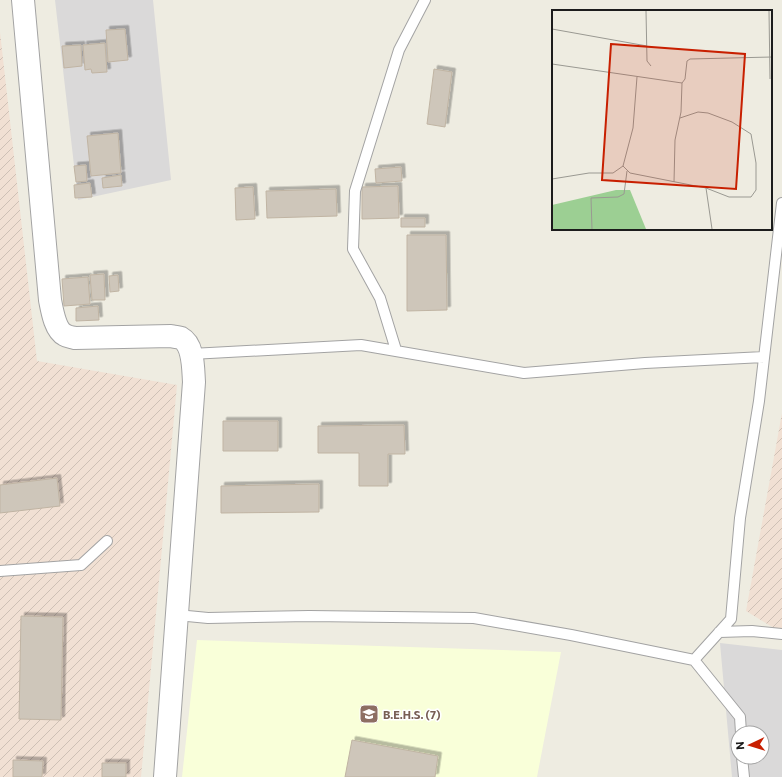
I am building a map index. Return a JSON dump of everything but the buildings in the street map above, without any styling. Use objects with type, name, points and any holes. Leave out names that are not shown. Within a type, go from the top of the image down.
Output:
[{"type":"street","points":[[23,0],[50,300],[53,316],[58,327],[64,335],[75,338],[172,336],[182,338],[187,343],[191,354],[194,382],[165,777]]},
{"type":"lane","points":[[396,350],[380,298],[352,249],[355,191],[399,50],[425,0]]},
{"type":"lane","points":[[694,660],[731,619],[740,518],[759,401],[782,203]]},
{"type":"lane","points":[[191,354],[361,345],[524,372],[645,363],[764,357]]},
{"type":"lane","points":[[0,571],[81,564],[107,541]]},
{"type":"lane","points":[[177,616],[208,618],[309,616],[474,618],[571,635],[694,660],[740,717],[740,725]]},
{"type":"lane","points":[[719,632],[752,631],[782,634]]},
{"type":"lane","points":[[743,765],[744,777]]},
{"type":"shaded area","points":[[55,0],[153,0],[171,180],[78,200]]},
{"type":"shaded area","points":[[0,32],[37,361],[177,385],[141,777],[0,777]]},
{"type":"shaded area","points":[[782,413],[782,628],[777,630],[746,611]]},
{"type":"shaded area","name":"B.E.H.S. (7)","points":[[197,640],[561,652],[537,777],[182,777]]},
{"type":"shaded area","points":[[720,643],[782,650],[782,777],[732,777],[731,765],[770,765],[770,725],[730,725],[730,755]]},
{"type":"place","name":"B.E.H.S. (7)","points":[[369,714]]}]
